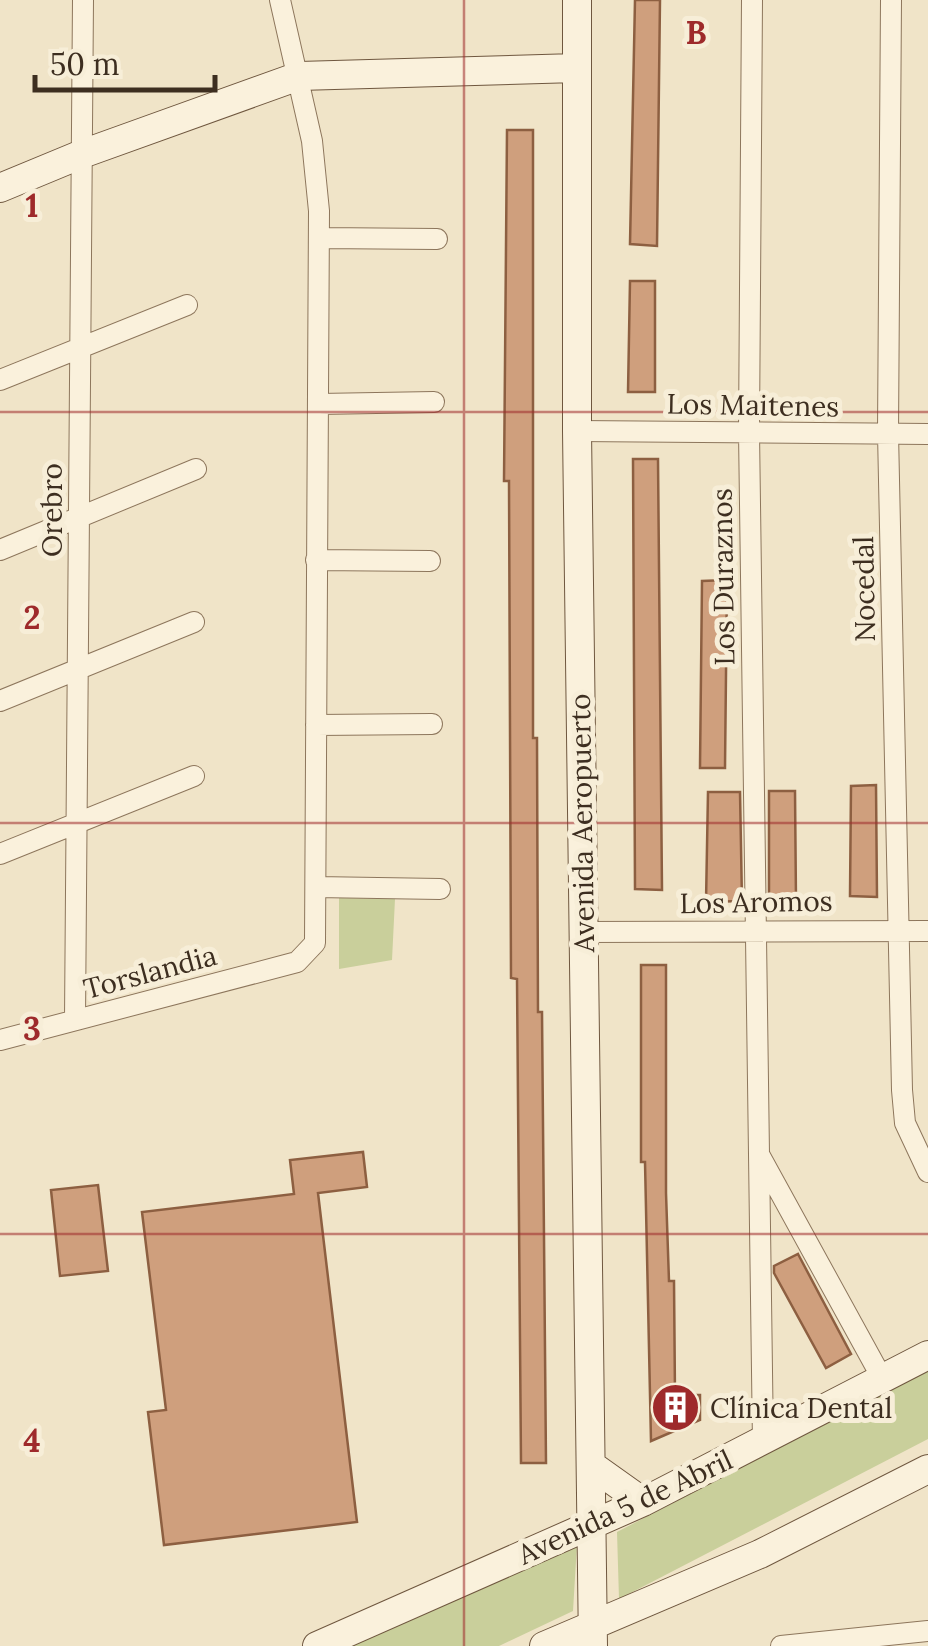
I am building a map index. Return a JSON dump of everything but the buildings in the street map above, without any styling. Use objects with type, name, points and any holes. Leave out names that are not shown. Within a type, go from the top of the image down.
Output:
[{"type":"street","name":"Orebro","points":[[75,1020],[82,0]]},
{"type":"street","points":[[280,0],[312,141],[320,238],[316,886],[440,889]]},
{"type":"street","name":"Avenida Aeropuerto","points":[[577,0],[577,431],[593,1635]]},
{"type":"street","name":"Los Duraznos","points":[[752,0],[748,432],[763,1443]]},
{"type":"street","name":"Nocedal","points":[[892,0],[888,433],[902,1106],[908,1132],[928,1172]]},
{"type":"street","points":[[0,188],[82,154],[299,76],[576,68]]},
{"type":"street","points":[[320,238],[437,238]]},
{"type":"street","points":[[0,380],[187,305]]},
{"type":"street","points":[[319,404],[434,402]]},
{"type":"street","name":"Los Maitenes","points":[[577,431],[928,434]]},
{"type":"street","points":[[0,550],[196,469]]},
{"type":"street","points":[[316,560],[430,561]]},
{"type":"street","points":[[0,701],[194,622]]},
{"type":"street","points":[[316,725],[432,724]]},
{"type":"street","points":[[0,854],[194,776]]},
{"type":"street","name":"Torslandia","points":[[0,1040],[297,962],[311,952],[315,943],[316,886]]},
{"type":"street","name":"Los Aromos","points":[[584,932],[928,930]]},
{"type":"street","name":"Los Duraznos","points":[[759,1154],[883,1380]]},
{"type":"street","name":"Avenida 5 de Abril","points":[[317,1646],[643,1502],[928,1356]]},
{"type":"street","points":[[591,1465],[643,1502]]},
{"type":"street","points":[[544,1646],[593,1635],[928,1469]]},
{"type":"street","points":[[781,1646],[928,1631]]},
{"type":"green space","points":[[339,898],[395,899],[392,960],[339,969]]},
{"type":"green space","points":[[928,1370],[928,1439],[619,1599],[617,1532]]},
{"type":"green space","points":[[577,1544],[573,1611],[499,1646],[349,1646]]},
{"type":"place","name":"Clínica Dental","points":[[675,1408]]}]
